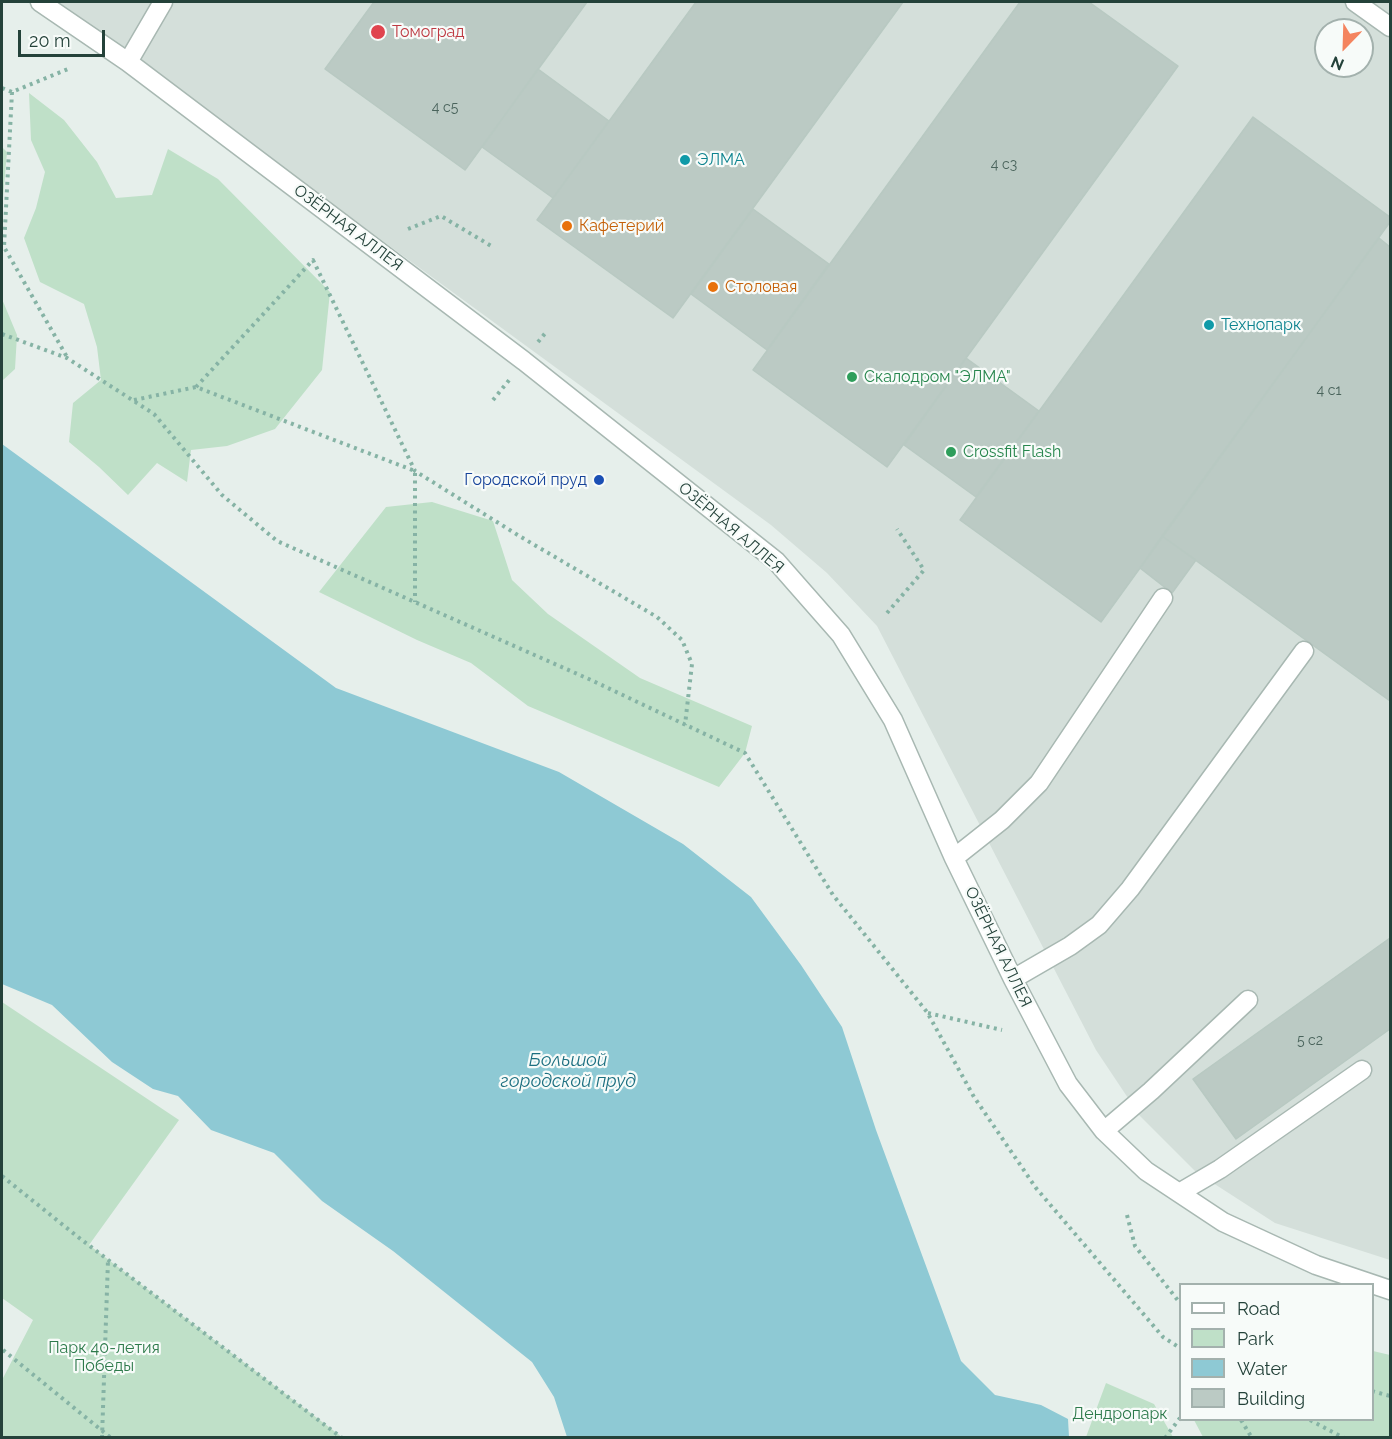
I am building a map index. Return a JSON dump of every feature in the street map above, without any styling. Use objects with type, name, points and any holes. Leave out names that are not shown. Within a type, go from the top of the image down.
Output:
[{"type":"street","name":"ОЗЁРНАЯ АЛЛЕЯ","points":[[40,2],[128,62],[524,361],[776,561],[841,635],[892,720],[954,858],[1013,979],[1068,1084],[1104,1131],[1146,1171],[1223,1222],[1316,1265],[1369,1283]]},
{"type":"street","points":[[128,62],[163,2]]},
{"type":"street","points":[[1355,2],[1390,27]]},
{"type":"street","points":[[954,858],[1002,820],[1039,783],[1163,598]]},
{"type":"street","points":[[1013,979],[1070,946],[1099,925],[1130,889],[1304,651]]},
{"type":"street","points":[[1104,1131],[1151,1091],[1248,1000]]},
{"type":"street","points":[[1179,1192],[1220,1169],[1362,1070]]},
{"type":"street","name":"ОЗЁРНАЯ АЛЛЕЯ","points":[[1374,1285],[1390,1290]]},
{"type":"path","points":[[2,88],[12,92],[68,69]]},
{"type":"path","points":[[12,92],[4,247],[67,358]]},
{"type":"path","points":[[408,229],[441,216],[493,247]]},
{"type":"path","points":[[196,387],[313,260],[415,471],[415,602]]},
{"type":"path","points":[[2,334],[67,358],[154,414],[222,495],[277,542],[591,680],[745,753],[832,894],[927,1012],[974,1096],[1036,1188],[1163,1336],[1179,1347]]},
{"type":"path","points":[[133,400],[196,387],[415,471],[657,617],[682,640],[692,664],[685,725]]},
{"type":"path","points":[[887,613],[924,570],[897,529]]},
{"type":"path","points":[[927,1012],[1002,1030]]},
{"type":"path","points":[[2,1176],[342,1437]]},
{"type":"path","points":[[1127,1215],[1135,1246],[1179,1302]]},
{"type":"path","points":[[102,1437],[108,1259]]},
{"type":"path","points":[[3,1350],[111,1437]]},
{"type":"path","points":[[1374,1391],[1390,1396]]},
{"type":"path","points":[[1165,1437],[1179,1419]]},
{"type":"path","points":[[1242,1421],[1252,1437]]},
{"type":"path","points":[[1314,1421],[1344,1437]]},
{"type":"shaded area","points":[[56,2],[1390,2],[1390,1260],[1275,1223],[1196,1172],[1140,1116],[1096,1050],[877,626],[827,573],[771,525]]},
{"type":"green space","points":[[29,93],[64,120],[97,162],[116,198],[152,195],[168,149],[218,179],[330,292],[322,370],[275,429],[227,446],[191,450],[187,482],[157,463],[128,495],[69,442],[73,403],[101,380],[97,347],[84,304],[40,282],[24,238],[36,208],[45,172],[31,140]]},
{"type":"green space","points":[[2,147],[7,152],[2,199]]},
{"type":"green space","points":[[2,299],[17,335],[15,369],[2,381]]},
{"type":"green space","points":[[432,502],[493,521],[512,580],[548,614],[640,678],[752,726],[745,753],[719,787],[528,706],[471,663],[417,640],[319,592],[386,507]]},
{"type":"green space","name":"Парк 40-летия Победы","points":[[2,1002],[179,1120],[89,1245],[342,1437],[2,1437],[2,1380],[33,1320],[2,1298]]},
{"type":"green space","name":"Дендропарк","points":[[1374,1351],[1390,1355],[1390,1437],[1203,1437],[1195,1421],[1374,1421]]},
{"type":"green space","name":"Дендропарк","points":[[1106,1383],[1154,1404],[1173,1437],[1086,1437]]},
{"type":"water","name":"Большой городской пруд","points":[[2,444],[336,688],[559,772],[683,844],[751,897],[801,965],[842,1027],[876,1130],[961,1361],[995,1395],[1041,1405],[1068,1419],[1069,1437],[567,1437],[554,1397],[532,1362],[393,1251],[322,1201],[274,1153],[211,1130],[178,1096],[153,1089],[112,1062],[52,1005],[2,984]]},
{"type":"building","points":[[374,2],[587,2],[465,170],[325,69]]},
{"type":"building","name":"ЭЛМА","points":[[696,2],[903,2],[673,318],[537,220]]},
{"type":"building","points":[[1020,2],[1089,2],[1178,66],[887,467],[753,370]]},
{"type":"building","points":[[538,69],[609,121],[553,198],[482,147]]},
{"type":"building","name":"Технопарк","points":[[1253,117],[1390,217],[1390,222],[1101,622],[960,520]]},
{"type":"building","points":[[753,209],[829,264],[767,350],[691,294]]},
{"type":"building","points":[[1379,238],[1390,247],[1390,701],[1162,536]]},
{"type":"building","points":[[966,358],[1039,411],[976,497],[904,445]]},
{"type":"building","points":[[1162,536],[1196,560],[1172,593],[1140,568]]},
{"type":"building","points":[[1390,938],[1390,1029],[1236,1139],[1193,1079]]},
{"type":"place","name":"Томоград","points":[[378,32]]},
{"type":"place","name":"ЭЛМА","points":[[685,160]]},
{"type":"place","name":"Кафетерий","points":[[567,226]]},
{"type":"place","name":"Столовая","points":[[713,287]]},
{"type":"place","name":"Технопарк","points":[[1209,325]]},
{"type":"place","name":"Скалодром \"ЭЛМА\"","points":[[852,377]]},
{"type":"place","name":"Crossfit Flash","points":[[951,452]]},
{"type":"place","name":"Городской пруд","points":[[599,480]]}]
